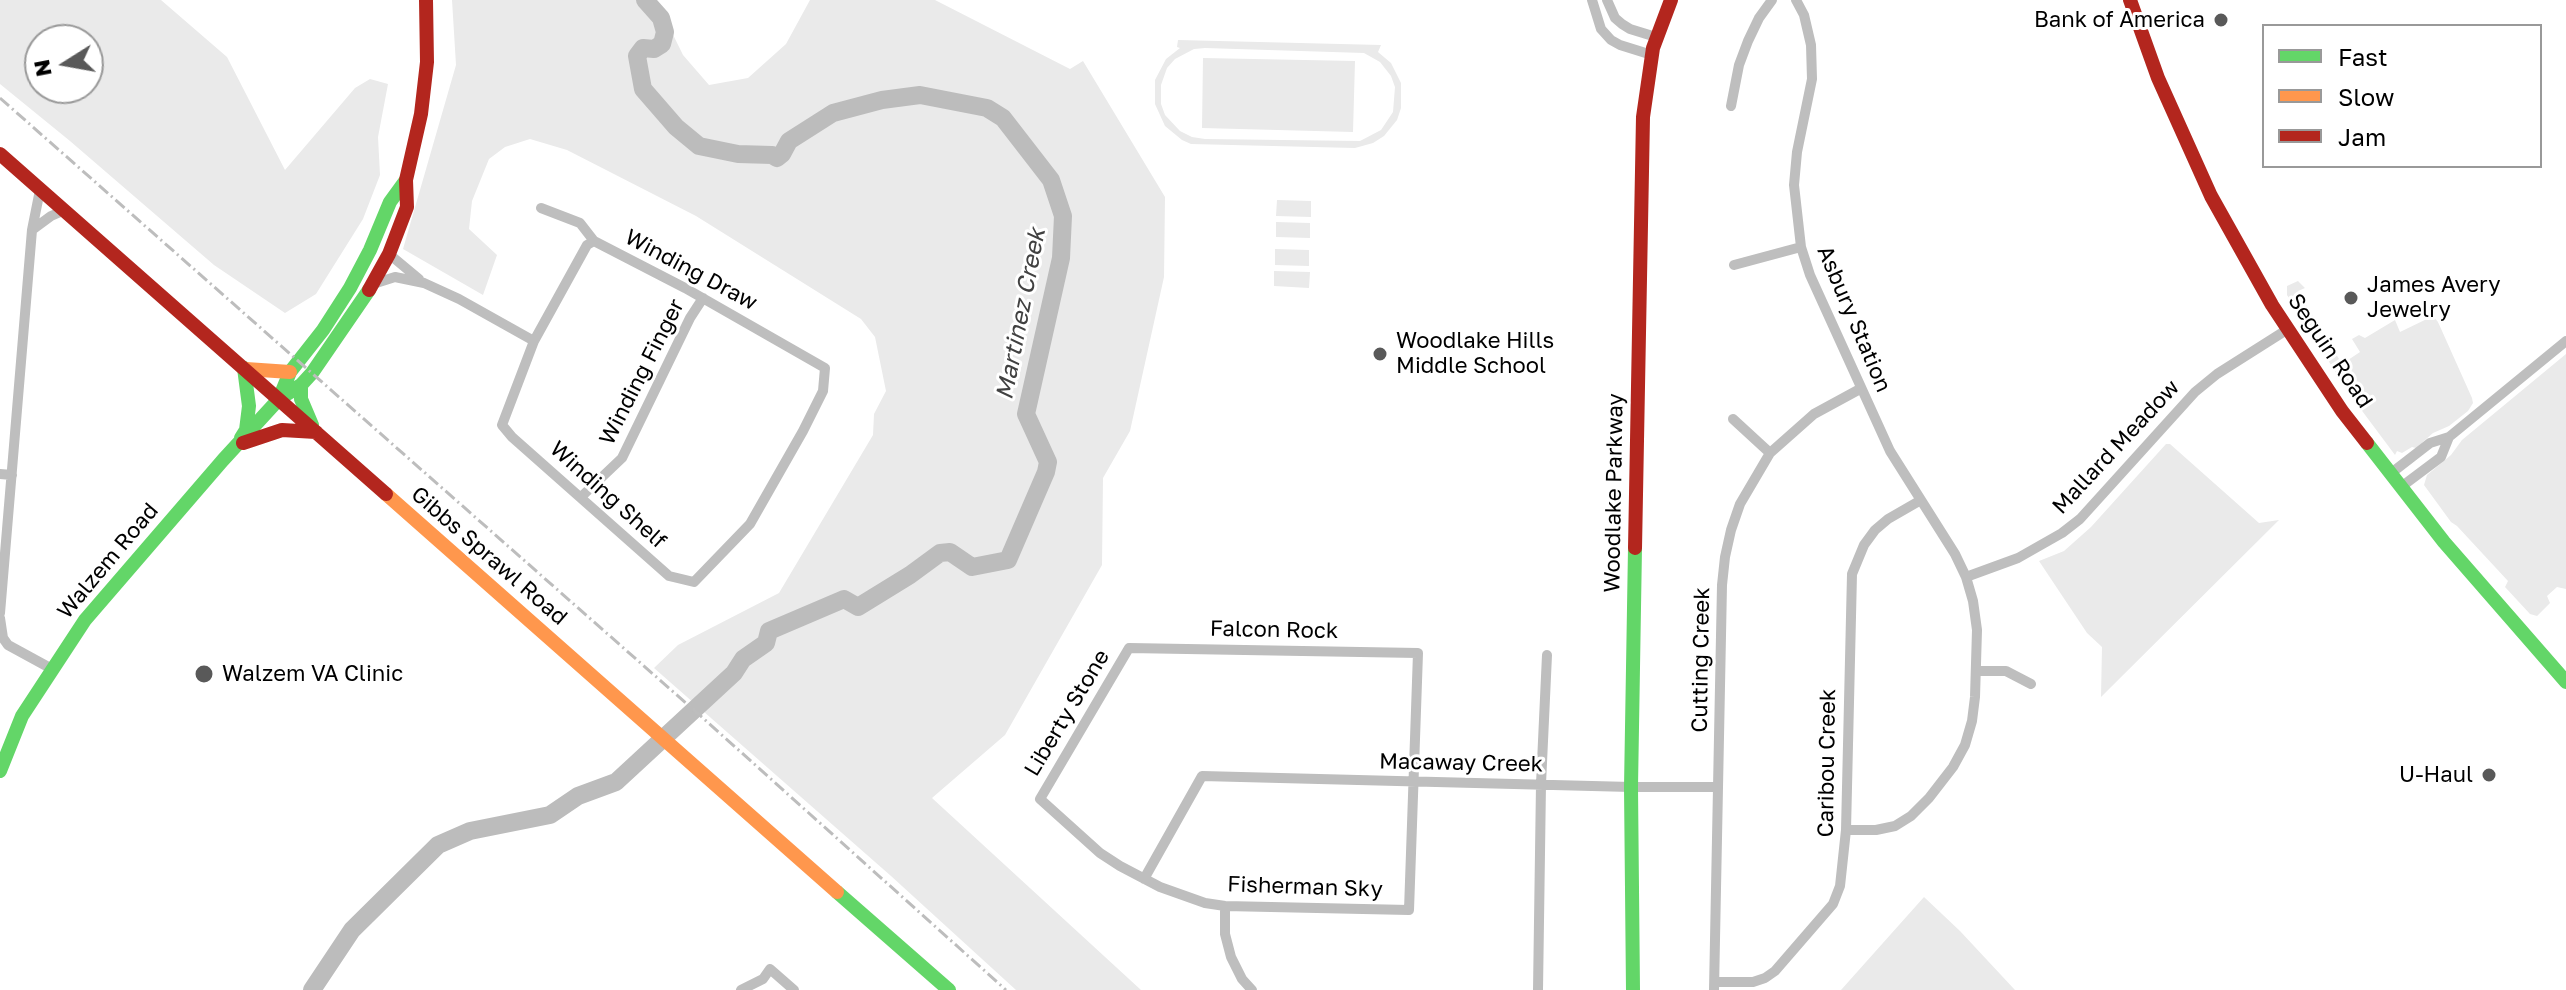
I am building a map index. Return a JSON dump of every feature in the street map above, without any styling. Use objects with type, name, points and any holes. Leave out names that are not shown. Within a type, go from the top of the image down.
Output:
[{"type":"main road","name":"Walzem Road","points":[[0,771],[22,716],[103,598],[279,399],[301,385],[336,341],[373,284],[389,254],[407,207],[406,180],[421,114],[427,62],[426,0]]},
{"type":"main road","name":"Woodlake Parkway","points":[[1633,990],[1631,787],[1643,117],[1656,37],[1671,0]]},
{"type":"main road","name":"Seguin Road","points":[[2130,0],[2158,78],[2211,196],[2288,329],[2342,411],[2390,474],[2444,542],[2566,682]]},
{"type":"main road","name":"Gibbs Sprawl Road","points":[[0,154],[944,988]]},
{"type":"main road","name":"Walzem Road","points":[[279,399],[290,372],[339,307],[370,250],[390,202],[406,180]]},
{"type":"main road","points":[[236,447],[246,430],[249,406],[243,368],[290,372]]},
{"type":"main road","points":[[236,447],[253,438],[282,430],[316,432],[301,399],[301,385]]},
{"type":"street","points":[[1592,0],[1601,29],[1611,40],[1652,55]]},
{"type":"street","points":[[1731,106],[1739,65],[1748,41],[1772,0]]},
{"type":"street","name":"Asbury Station","points":[[1796,0],[1804,15],[1811,45],[1812,79],[1797,152],[1794,185],[1801,247],[1810,275],[1890,451],[1955,554],[1966,577],[1977,630],[1972,721],[1965,745],[1953,767],[1929,798],[1911,816],[1895,826],[1876,830],[1846,830]]},
{"type":"street","points":[[1596,18],[1609,5],[1615,18],[1630,29],[1656,37]]},
{"type":"street","points":[[40,190],[32,230],[12,475],[5,492],[0,615],[3,638],[8,645],[52,669]]},
{"type":"street","name":"Winding Draw","points":[[541,208],[580,223],[594,241],[703,298],[825,368],[823,391],[750,524],[694,582]]},
{"type":"street","points":[[32,230],[65,210]]},
{"type":"street","points":[[373,284],[395,277],[424,283],[534,341],[587,245],[594,241]]},
{"type":"street","points":[[1734,265],[1801,247]]},
{"type":"street","points":[[389,254],[424,283]]},
{"type":"street","name":"Winding Finger","points":[[581,497],[622,458],[690,318],[703,298]]},
{"type":"street","name":"Mallard Meadow","points":[[1966,577],[2018,558],[2062,533],[2080,519],[2195,392],[2217,374],[2288,329]]},
{"type":"street","name":"Winding Shelf","points":[[534,341],[502,425],[669,576],[694,582]]},
{"type":"street","points":[[2390,474],[2430,443],[2449,437],[2566,341]]},
{"type":"street","name":"Cutting Creek","points":[[1714,986],[1725,557],[1740,504],[1770,453],[1814,414],[1860,389]]},
{"type":"street","points":[[1733,419],[1770,453]]},
{"type":"street","points":[[2401,487],[2441,457],[2449,437]]},
{"type":"street","points":[[0,474],[12,475]]},
{"type":"street","name":"Caribou Creek","points":[[1714,986],[1765,978],[1775,971],[1833,904],[1840,886],[1846,830],[1852,574],[1864,545],[1875,530],[1921,500]]},
{"type":"street","name":"Falcon Rock","points":[[1129,648],[1418,653],[1413,782]]},
{"type":"street","name":"Liberty Stone","points":[[1040,799],[1129,648]]},
{"type":"street","points":[[1538,990],[1541,784],[1547,655]]},
{"type":"street","points":[[1976,671],[2006,671],[2031,684]]},
{"type":"street","name":"Macaway Creek","points":[[1144,879],[1202,776],[1718,787]]},
{"type":"street","name":"Fisherman Sky","points":[[1040,799],[1100,853],[1144,879],[1205,903],[1409,910],[1413,782]]},
{"type":"street","points":[[1225,906],[1225,934],[1231,957],[1242,979],[1252,990]]},
{"type":"street","points":[[741,990],[763,979],[770,969],[794,990]]},
{"type":"shaded area","points":[[0,0],[161,0],[227,57],[285,170],[355,88],[370,79],[388,84],[378,137],[380,175],[363,219],[316,294],[285,313],[214,265],[25,104],[104,104],[104,24],[24,24],[24,104],[0,84]]},
{"type":"shaded area","points":[[452,0],[656,0],[683,55],[709,85],[748,78],[786,44],[810,0],[935,0],[1070,69],[1083,61],[1165,197],[1164,277],[1130,431],[1103,478],[1102,565],[1005,735],[932,798],[1141,990],[1016,990],[654,668],[678,645],[779,593],[873,435],[874,414],[886,391],[875,337],[861,319],[696,216],[567,150],[530,139],[505,147],[489,159],[472,201],[469,229],[497,255],[483,295],[403,249],[456,65]]},
{"type":"shaded area","points":[[1178,40],[1381,45],[1378,52],[1391,63],[1401,83],[1401,108],[1397,120],[1384,136],[1355,148],[1191,144],[1165,126],[1155,104],[1155,80],[1166,59],[1180,48],[1177,47]],"holes":[[[1194,49],[1364,53],[1380,62],[1395,87],[1393,112],[1381,130],[1360,141],[1192,137],[1180,131],[1165,115],[1161,104],[1161,85],[1167,68],[1175,59]]]},
{"type":"shaded area","points":[[1203,58],[1355,61],[1353,132],[1202,128]]},
{"type":"shaded area","points":[[1277,200],[1311,201],[1311,217],[1276,216]]},
{"type":"shaded area","points":[[1276,222],[1310,223],[1310,238],[1276,237]]},
{"type":"shaded area","points":[[1275,249],[1309,250],[1309,266],[1275,265]]},
{"type":"shaded area","points":[[1274,271],[1310,272],[1309,288],[1274,286]]},
{"type":"shaded area","points":[[2298,281],[2305,288],[2298,291],[2342,364],[2360,352],[2352,339],[2359,335],[2365,338],[2395,320],[2400,332],[2433,316],[2472,398],[2473,403],[2468,411],[2416,448],[2402,453],[2397,451],[2395,455],[2348,392],[2287,295],[2287,286]]},
{"type":"shaded area","points":[[2566,354],[2566,589],[2557,587],[2547,596],[2550,603],[2537,616],[2530,614],[2505,587],[2508,581],[2451,522],[2424,485],[2427,475],[2451,455],[2462,440]]},
{"type":"shaded area","points":[[2166,444],[2170,444],[2259,523],[2279,520],[2101,697],[2102,647],[2087,633],[2039,561],[2064,551],[2091,527]]},
{"type":"shaded area","points":[[1924,897],[1960,931],[2015,990],[1841,990]]},
{"type":"waterway","name":"Martinez Creek","points":[[312,990],[352,930],[438,845],[470,831],[550,815],[578,796],[616,782],[734,673],[743,659],[766,643],[769,631],[844,599],[858,607],[940,553],[950,552],[972,567],[1008,560],[1046,472],[1048,462],[1026,414],[1061,258],[1063,216],[1051,180],[1003,118],[987,108],[920,95],[882,100],[833,113],[789,141],[777,158],[699,146],[676,127],[643,89],[637,56],[643,48],[654,49],[662,44],[665,32],[661,18],[645,0]]},
{"type":"railway","points":[[0,98],[704,719],[1006,990]]},
{"type":"traffic: fast","points":[[279,399],[290,372],[323,330],[350,288],[390,202],[406,180]]},
{"type":"traffic: fast","points":[[0,771],[22,716],[85,620],[279,399],[301,385],[312,373],[369,290]]},
{"type":"traffic: fast","points":[[241,438],[246,430],[249,406],[244,368]]},
{"type":"traffic: fast","points":[[301,385],[301,399],[312,425]]},
{"type":"traffic: fast","points":[[2367,443],[2444,542],[2566,682]]},
{"type":"traffic: fast","points":[[1633,990],[1631,787],[1635,548]]},
{"type":"traffic: fast","points":[[837,892],[949,990]]},
{"type":"traffic: slow","points":[[246,369],[290,372]]},
{"type":"traffic: slow","points":[[386,494],[837,892]]},
{"type":"traffic: jam","points":[[369,290],[389,254],[407,207],[406,180],[421,114],[427,62],[426,0]]},
{"type":"traffic: jam","points":[[1635,548],[1643,117],[1653,48],[1671,0]]},
{"type":"traffic: jam","points":[[2130,0],[2158,78],[2211,196],[2272,305],[2342,411],[2367,443]]},
{"type":"traffic: jam","points":[[0,154],[386,494]]},
{"type":"traffic: jam","points":[[243,443],[282,430],[316,432]]},
{"type":"place","name":"Bank of America","points":[[2221,20]]},
{"type":"place","name":"James Avery Jewelry","points":[[2351,298]]},
{"type":"place","name":"Woodlake Hills Middle School","points":[[1380,354]]},
{"type":"place","name":"Walzem VA Clinic","points":[[204,674]]},
{"type":"place","name":"U-Haul","points":[[2489,775]]}]
